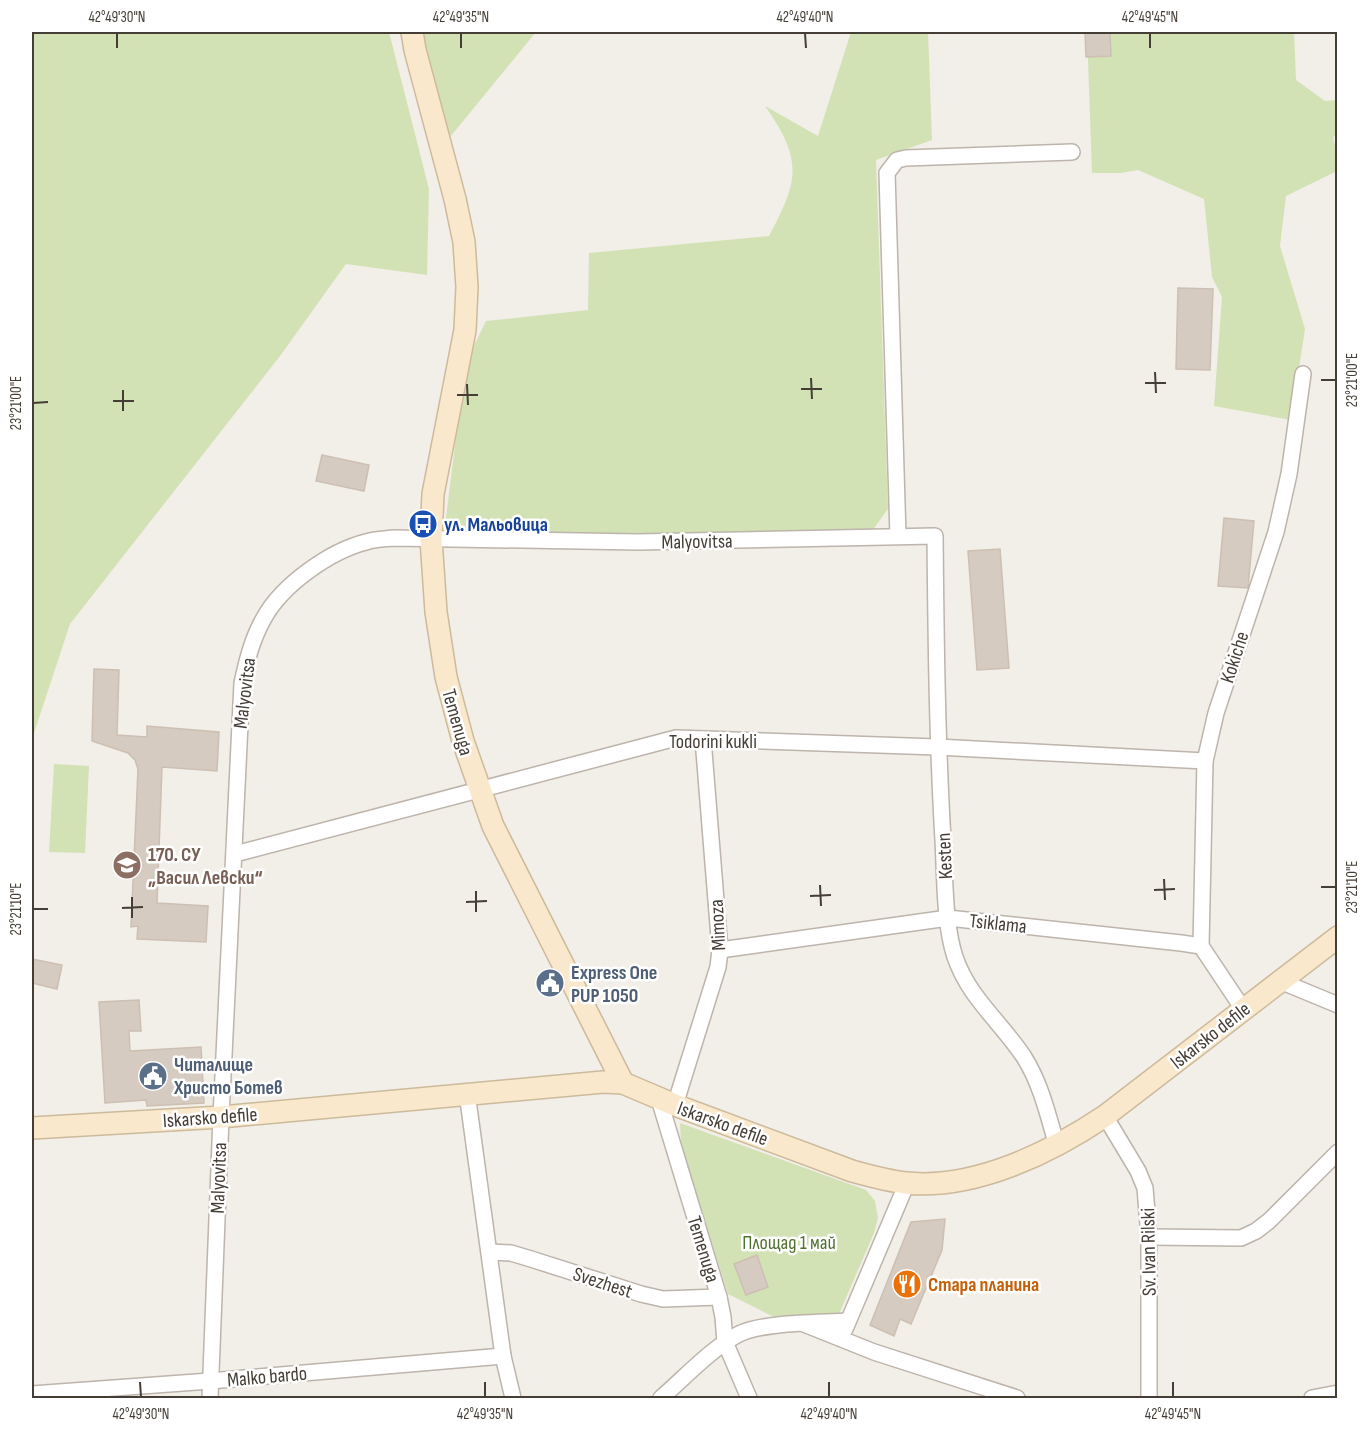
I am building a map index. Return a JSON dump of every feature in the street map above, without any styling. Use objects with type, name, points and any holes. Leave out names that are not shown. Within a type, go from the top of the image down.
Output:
[{"type":"main road","name":"Temenuga","points":[[412,32],[464,242],[467,287],[465,330],[433,494],[431,539],[436,612],[446,677],[478,789],[493,826],[623,1083]]},
{"type":"main road","name":"Iskarsko defile","points":[[32,1128],[221,1117],[581,1083],[623,1083],[667,1102],[852,1171],[880,1179],[907,1183],[938,1183],[975,1176],[1057,1146],[1105,1116],[1338,937]]},
{"type":"street","points":[[898,536],[887,172],[897,160],[906,158],[1072,152]]},
{"type":"street","name":"Kokiche","points":[[1201,946],[1205,761],[1215,713],[1276,532],[1289,474],[1304,374]]},
{"type":"street","name":"Malyovitsa","points":[[210,1398],[242,683],[249,649],[265,616],[289,587],[313,568],[340,553],[366,542],[394,538],[638,542],[935,536]]},
{"type":"street","name":"Kesten","points":[[935,536],[937,747],[948,918],[954,954],[962,977],[973,995],[1023,1055],[1038,1081],[1057,1146]]},
{"type":"street","name":"Todorini kukli","points":[[235,854],[676,738],[937,747],[1205,761]]},
{"type":"street","name":"Mimoza","points":[[667,1102],[718,967],[720,950],[703,739]]},
{"type":"street","name":"Tsiklama","points":[[720,950],[948,918],[1201,946]]},
{"type":"street","points":[[1201,946],[1243,1009]]},
{"type":"street","points":[[1280,981],[1338,1005]]},
{"type":"street","points":[[467,1093],[503,1356],[513,1398]]},
{"type":"street","name":"Temenuga","points":[[667,1102],[719,1297],[725,1342],[749,1398]]},
{"type":"street","name":"Sv. Ivan Rilski","points":[[1105,1116],[1146,1188],[1149,1237],[1149,1398]]},
{"type":"street","points":[[1149,1237],[1241,1238],[1256,1231],[1269,1221],[1338,1152]]},
{"type":"street","points":[[841,1338],[907,1183]]},
{"type":"street","name":"Svezhest","points":[[490,1252],[511,1253],[663,1299],[719,1297]]},
{"type":"street","points":[[661,1398],[725,1342],[740,1333],[758,1328],[848,1321]]},
{"type":"street","points":[[804,1324],[874,1352],[1017,1398]]},
{"type":"street","name":"Malko bardo","points":[[32,1394],[503,1356]]},
{"type":"street","points":[[1312,1398],[1338,1394]]},
{"type":"green space","points":[[32,32],[389,32],[429,189],[427,275],[346,264],[280,356],[70,624],[32,739]]},
{"type":"green space","points":[[420,32],[536,32],[446,142]]},
{"type":"green space","points":[[851,32],[928,32],[932,140],[876,160],[888,509],[869,535],[444,534],[465,364],[486,321],[588,310],[589,253],[769,236],[786,200],[792,170],[791,156],[786,141],[765,106],[818,136]]},
{"type":"green space","points":[[1087,32],[1294,32],[1296,80],[1325,101],[1337,100],[1337,135],[1333,137],[1337,155],[1337,171],[1286,196],[1280,246],[1305,329],[1291,420],[1214,406],[1222,297],[1212,277],[1204,199],[1138,170],[1121,173],[1092,173]]},
{"type":"green space","points":[[54,764],[89,766],[85,853],[49,852]]},
{"type":"green space","name":"Площад 1 май","points":[[680,1123],[866,1190],[875,1201],[878,1218],[874,1233],[839,1314],[778,1319],[728,1294],[681,1144]]},
{"type":"building","points":[[1085,32],[1110,32],[1111,56],[1086,57]]},
{"type":"building","points":[[1178,288],[1213,289],[1210,370],[1176,369]]},
{"type":"building","points":[[322,455],[369,465],[364,491],[316,481]]},
{"type":"building","points":[[1224,518],[1254,521],[1248,588],[1218,586]]},
{"type":"building","points":[[1000,549],[1009,668],[977,670],[968,551]]},
{"type":"building","points":[[94,669],[119,670],[117,735],[147,737],[147,726],[219,732],[217,771],[162,767],[157,903],[208,906],[206,942],[137,939],[138,926],[131,927],[138,769],[135,760],[128,753],[92,741]]},
{"type":"building","points":[[32,959],[62,965],[57,989],[32,983]]},
{"type":"building","name":"Читалище Христо Ботев","points":[[139,1000],[141,1031],[129,1031],[130,1051],[201,1047],[204,1103],[147,1106],[146,1100],[105,1103],[99,1002]]},
{"type":"building","name":"Стара планина","points":[[945,1219],[942,1250],[911,1324],[900,1319],[894,1336],[870,1325],[911,1222]]},
{"type":"building","points":[[757,1255],[768,1287],[746,1295],[734,1264]]},
{"type":"place","name":"ул. Мальовица","points":[[423,524]]},
{"type":"place","name":"170. СУ „Васил Левски“","points":[[127,865]]},
{"type":"place","name":"Express One PUP 1050","points":[[550,983]]},
{"type":"place","name":"Читалище Христо Ботев","points":[[153,1076]]},
{"type":"place","name":"Стара планина","points":[[907,1284]]}]
